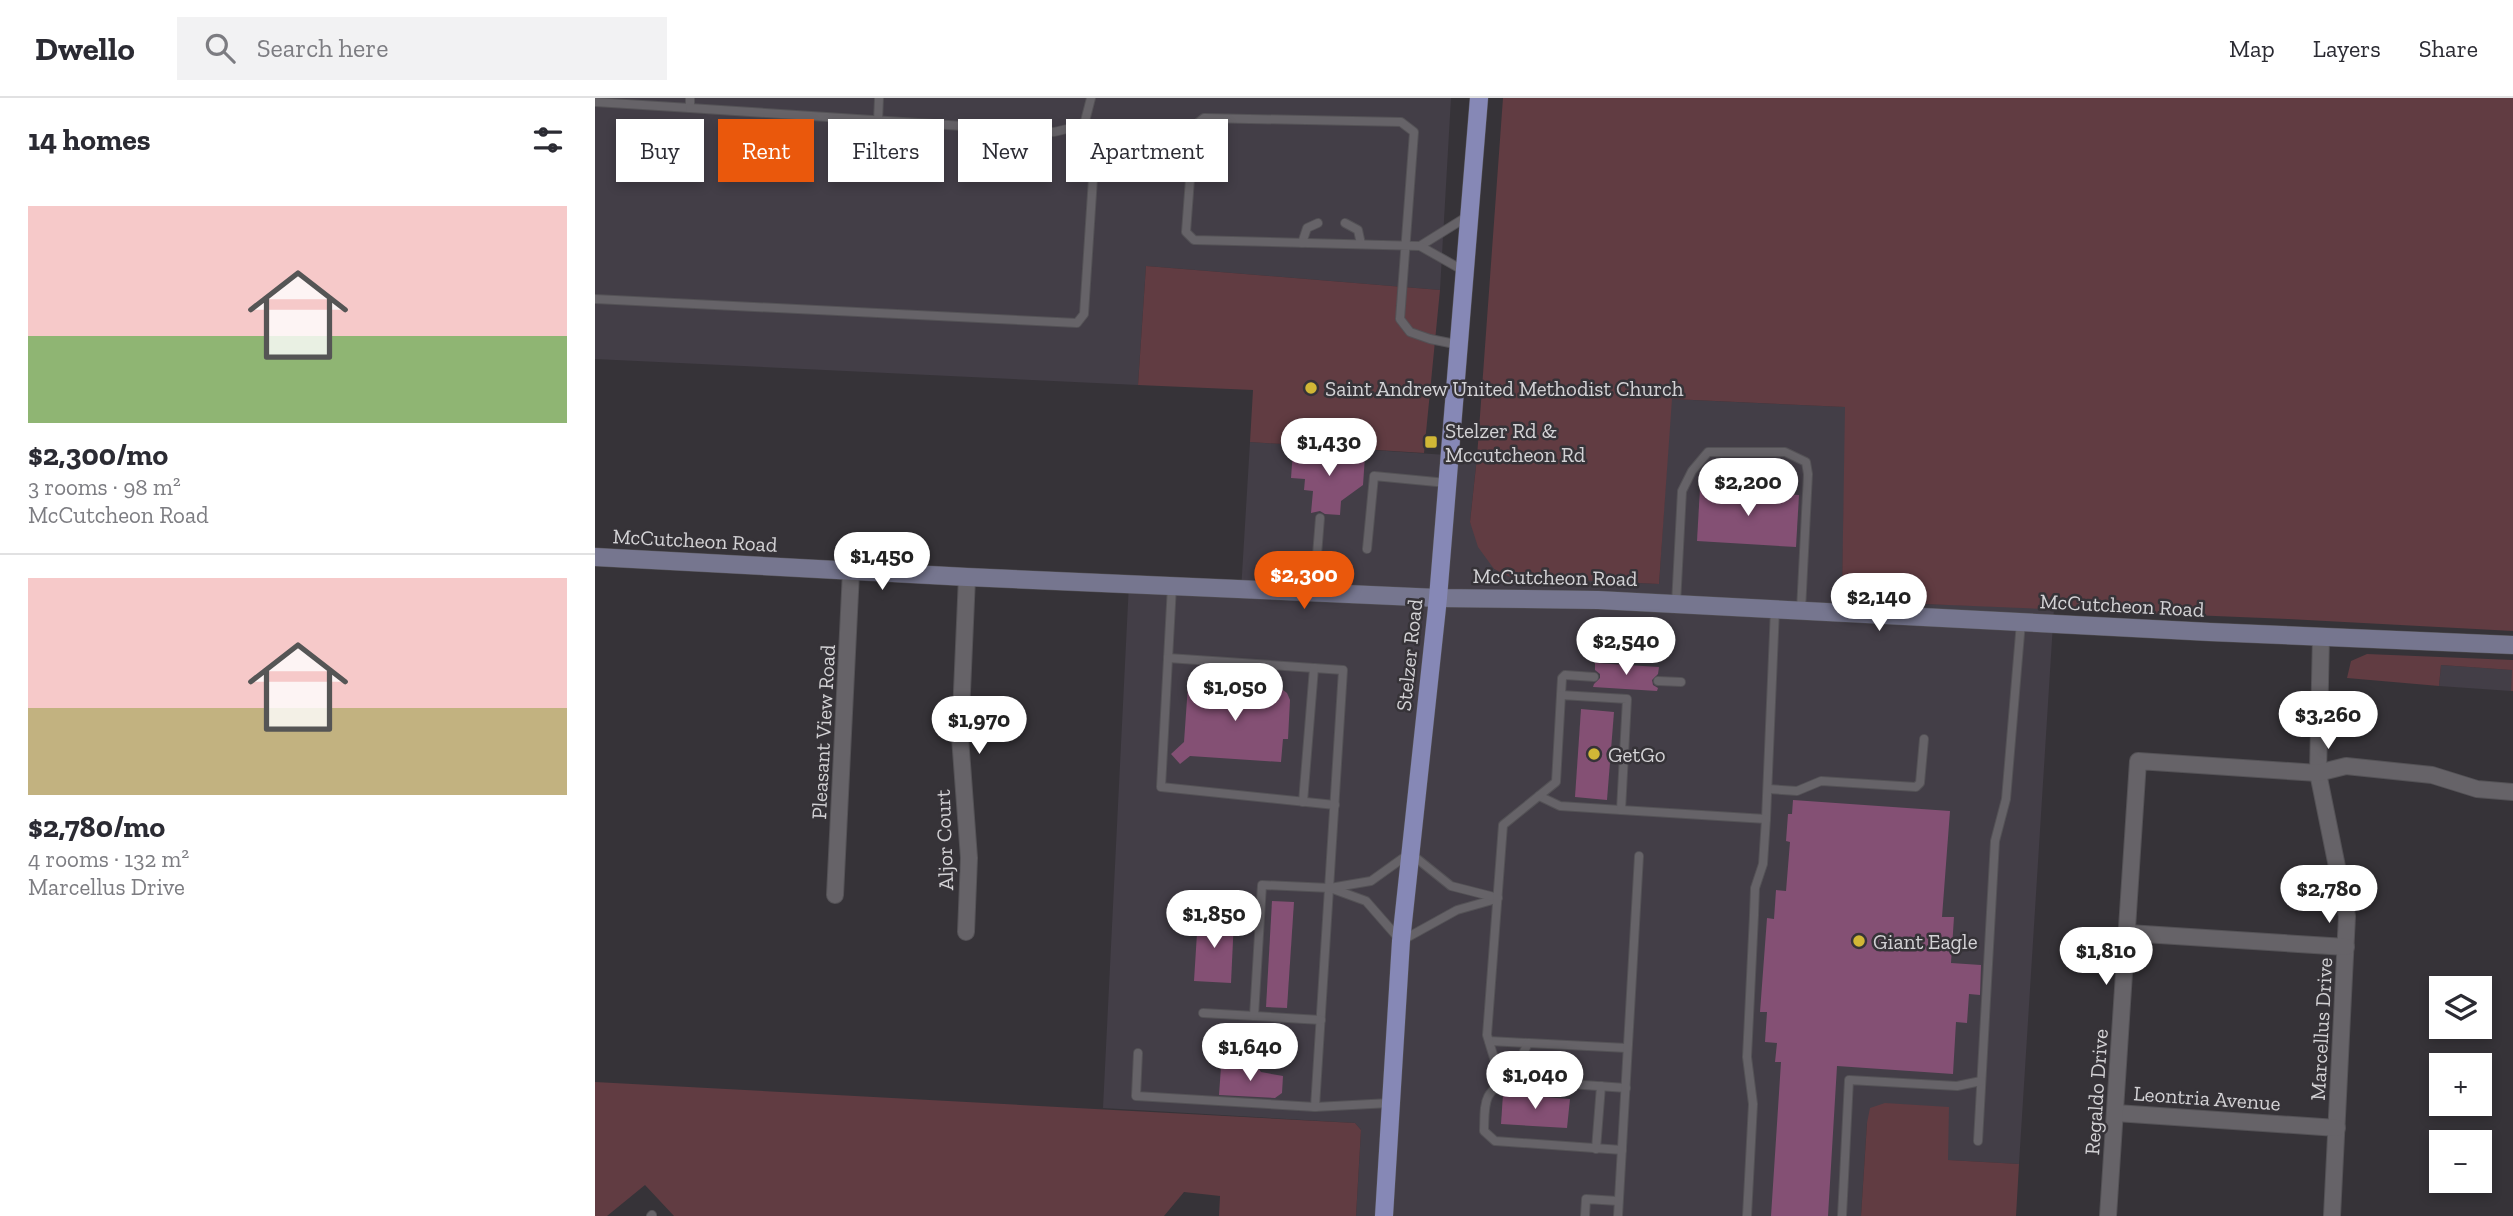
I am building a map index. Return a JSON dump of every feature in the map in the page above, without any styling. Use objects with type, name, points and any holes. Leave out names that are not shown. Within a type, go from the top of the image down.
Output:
[{"type":"main road","name":"Stelzer Road","points":[[1384,1216],[1401,941],[1438,598],[1479,98]]},
{"type":"main road","name":"McCutcheon Road","points":[[595,557],[967,578],[1438,598],[1676,604],[2513,645]]},
{"type":"street","name":"Pleasant View Road","points":[[835,895],[852,572]]},
{"type":"street","name":"Aljor Court","points":[[966,932],[969,858],[960,737],[967,578]]},
{"type":"street","name":"Marcellus Drive","points":[[2321,637],[2318,773],[2347,916],[2332,1216]]},
{"type":"street","name":"Regaldo Drive","points":[[2108,1216],[2138,761],[2318,773]]},
{"type":"street","points":[[2318,773],[2346,766],[2431,775],[2477,789],[2513,792]]},
{"type":"street","points":[[2128,933],[2346,947]]},
{"type":"street","name":"Leontria Avenue","points":[[2116,1113],[2337,1128]]},
{"type":"lane","points":[[690,98],[690,108]]},
{"type":"lane","points":[[878,119],[879,98]]},
{"type":"lane","points":[[1086,119],[1091,98]]},
{"type":"lane","points":[[595,102],[849,119]]},
{"type":"lane","points":[[1460,345],[1430,340],[1410,332],[1400,319],[1405,246],[1413,132],[1401,122],[1204,118],[1194,126],[1186,232],[1194,240],[1361,244],[1405,246],[1420,246],[1466,272]]},
{"type":"lane","points":[[944,125],[1053,132],[1066,129]]},
{"type":"lane","points":[[595,299],[1077,323],[1083,317],[1084,311],[1093,182]]},
{"type":"lane","points":[[1420,246],[1471,215]]},
{"type":"lane","points":[[1302,243],[1307,228],[1318,223]]},
{"type":"lane","points":[[1346,223],[1358,230],[1361,244]]},
{"type":"lane","points":[[1676,604],[1682,491],[1692,471],[1708,452],[1785,452],[1806,463],[1808,474],[1801,610]]},
{"type":"lane","points":[[1367,549],[1374,476],[1447,483]]},
{"type":"lane","points":[[1314,592],[1320,518]]},
{"type":"lane","points":[[1172,586],[1161,787],[1335,805]]},
{"type":"lane","points":[[1747,1216],[1753,1104],[1747,1057],[1753,915],[1755,888],[1763,864],[1775,609]]},
{"type":"lane","points":[[1978,1141],[1995,841],[2006,799],[2021,622]]},
{"type":"lane","points":[[1168,657],[1343,670],[1315,1107]]},
{"type":"lane","points":[[1303,802],[1314,668]]},
{"type":"lane","points":[[1528,1043],[1521,1060],[1495,1058],[1487,1035],[1503,825],[1556,782],[1562,678],[1565,675],[1594,677]]},
{"type":"lane","points":[[1658,681],[1681,682]]},
{"type":"lane","points":[[1561,695],[1627,699],[1621,810]]},
{"type":"lane","points":[[1768,789],[1797,791],[1821,781],[1916,787],[1920,783],[1924,739]]},
{"type":"lane","points":[[1539,796],[1560,806],[1766,819]]},
{"type":"lane","points":[[1254,1016],[1262,885],[1330,888],[1371,881],[1410,853],[1451,886],[1498,898]]},
{"type":"lane","points":[[1618,1216],[1639,856]]},
{"type":"lane","points":[[1330,888],[1366,901],[1401,941],[1457,910],[1498,898]]},
{"type":"lane","points":[[1203,1013],[1321,1020]]},
{"type":"lane","points":[[1489,1041],[1627,1048]]},
{"type":"lane","points":[[1138,1054],[1136,1096],[1315,1107],[1390,1103]]},
{"type":"lane","points":[[1622,1150],[1495,1141],[1484,1131],[1486,1096],[1497,1085],[1512,1080],[1626,1088]]},
{"type":"lane","points":[[1842,1216],[1849,1080],[1957,1086],[1981,1081]]},
{"type":"lane","points":[[1596,1149],[1601,1086]]},
{"type":"lane","points":[[1585,1216],[1586,1199],[1618,1201]]},
{"type":"shaded area","points":[[595,98],[1451,98],[1440,290],[1146,266],[1138,385],[595,359]]},
{"type":"shaded area","points":[[1503,98],[2513,98],[2513,631],[1923,604],[1842,592],[1845,407],[1672,399],[1659,584],[1510,577],[1494,569],[1478,547],[1470,522]]},
{"type":"shaded area","points":[[1146,266],[1440,290],[1424,453],[1250,442],[1253,390],[1138,385]]},
{"type":"shaded area","points":[[1671,399],[1846,407],[1842,592],[1923,604],[2054,608],[2019,1164],[1947,1160],[1867,1123],[1861,1216],[1356,1216],[1361,1130],[1355,1123],[1103,1108],[1129,583],[1241,591],[1250,442],[1477,457],[1470,522],[1494,569],[1510,577],[1659,584]]},
{"type":"shaded area","points":[[2367,654],[2513,660],[2513,691],[2512,670],[2441,665],[2439,686],[2347,678],[2351,661]]},
{"type":"shaded area","points":[[2441,665],[2513,670],[2511,691],[2439,686]]},
{"type":"shaded area","points":[[595,1082],[1355,1123],[1361,1130],[1356,1216],[1219,1216],[1220,1196],[1184,1192],[1164,1216],[674,1216],[645,1185],[607,1216],[595,1216]]},
{"type":"shaded area","points":[[1885,1103],[1949,1107],[1948,1160],[2019,1164],[2016,1216],[1861,1216],[1870,1108]]},
{"type":"building","points":[[1293,451],[1365,456],[1363,485],[1341,501],[1340,515],[1320,511],[1311,513],[1313,491],[1304,490],[1305,479],[1291,478]]},
{"type":"building","points":[[1700,488],[1799,495],[1796,547],[1697,541]]},
{"type":"building","points":[[1595,663],[1659,667],[1658,674],[1652,680],[1653,685],[1658,688],[1657,691],[1593,687],[1600,678],[1600,674],[1595,670]]},
{"type":"building","points":[[1238,684],[1279,687],[1287,693],[1290,700],[1288,739],[1283,739],[1281,762],[1190,756],[1180,764],[1171,754],[1184,742],[1188,685],[1237,689]]},
{"type":"building","name":"GetGo","points":[[1581,709],[1614,712],[1607,800],[1575,797]]},
{"type":"building","name":"Giant Eagle","points":[[1793,800],[1950,811],[1942,917],[1954,917],[1951,963],[1981,965],[1980,995],[1969,994],[1967,1023],[1956,1022],[1953,1074],[1837,1066],[1828,1216],[1771,1216],[1781,1062],[1775,1062],[1777,1043],[1765,1042],[1767,1012],[1760,1012],[1767,918],[1774,919],[1776,890],[1786,891],[1790,842],[1786,841],[1788,814],[1792,814]]},
{"type":"building","points":[[1272,901],[1294,902],[1287,1008],[1266,1007]]},
{"type":"building","points":[[1198,917],[1234,919],[1231,983],[1194,981]]},
{"type":"building","points":[[1221,1067],[1259,1069],[1261,1072],[1283,1076],[1282,1093],[1275,1098],[1219,1095]]},
{"type":"building","points":[[1503,1094],[1570,1099],[1567,1128],[1501,1124]]},
{"type":"place","name":"Saint Andrew United Methodist Church","points":[[1311,388]]},
{"type":"place","name":"Stelzer Rd & Mccutcheon Rd","points":[[1431,442]]},
{"type":"place","name":"GetGo","points":[[1594,754]]},
{"type":"place","name":"Giant Eagle","points":[[1859,941]]}]
